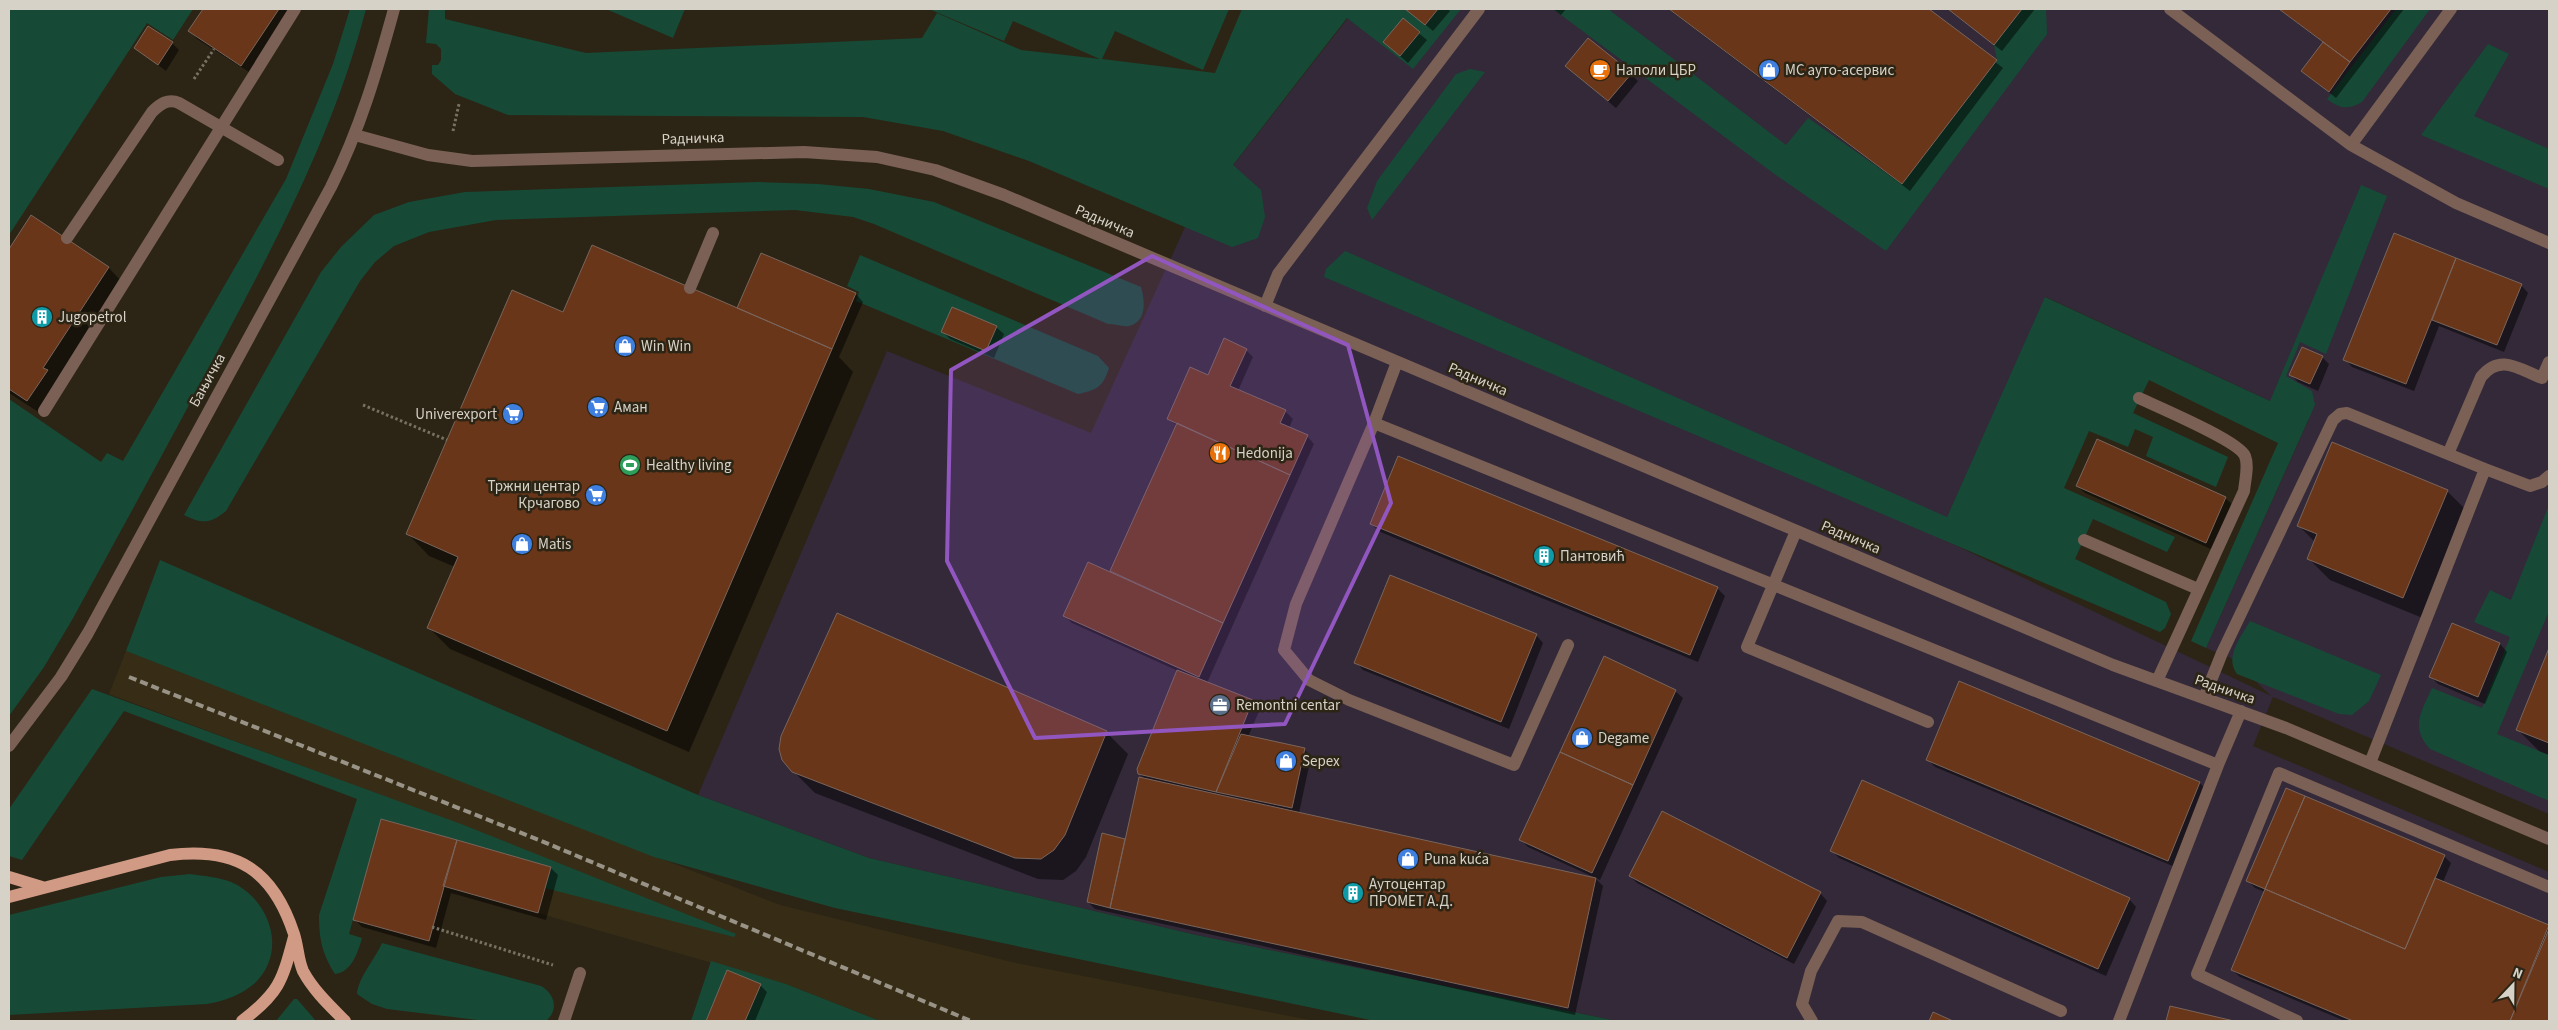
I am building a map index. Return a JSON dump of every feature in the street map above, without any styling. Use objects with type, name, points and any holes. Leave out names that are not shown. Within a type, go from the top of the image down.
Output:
[{"type":"main road","points":[[9,897],[170,855],[194,852],[219,855],[244,864],[264,877],[280,896],[295,935],[303,970],[321,997],[344,1021]]},
{"type":"main road","points":[[9,877],[44,887]]},
{"type":"main road","points":[[242,1021],[266,1003],[283,978],[295,935]]},
{"type":"street","points":[[44,411],[296,9]]},
{"type":"street","name":"Бањичка","points":[[9,746],[61,677],[88,633],[331,187],[355,135],[368,100],[394,9]]},
{"type":"street","points":[[1265,306],[1278,274],[1479,9]]},
{"type":"street","points":[[2170,9],[2351,146],[2456,203],[2549,243]]},
{"type":"street","points":[[2351,146],[2451,9]]},
{"type":"street","points":[[67,238],[152,112],[163,103],[169,101],[179,103],[278,160]]},
{"type":"street","name":"Радничка","points":[[355,135],[428,156],[472,161],[746,152],[804,152],[877,157],[935,170],[1004,195],[2113,665],[2241,711],[2549,839]]},
{"type":"street","points":[[690,288],[713,233]]},
{"type":"street","points":[[1397,362],[1374,422],[1296,604],[1284,650],[1309,680],[1349,700],[1514,764],[1568,645]]},
{"type":"street","points":[[2448,454],[2481,377],[2488,368],[2504,364],[2546,380],[2549,362]]},
{"type":"street","points":[[2139,398],[2231,442],[2245,454],[2247,468],[2244,491],[2157,681]]},
{"type":"street","points":[[2204,698],[2222,653],[2333,420],[2340,414],[2347,413],[2530,486],[2542,482],[2549,476]]},
{"type":"street","points":[[1374,422],[2218,765]]},
{"type":"street","points":[[2370,763],[2485,469]]},
{"type":"street","points":[[1796,531],[1747,647],[1928,722]]},
{"type":"street","points":[[2084,540],[2198,589]]},
{"type":"street","points":[[2119,1021],[2218,765],[2241,711]]},
{"type":"street","points":[[2297,1021],[2197,974],[2279,773],[2549,887]]},
{"type":"street","points":[[1812,1021],[1802,1004],[1811,971],[1838,921],[1862,922],[2061,1011]]},
{"type":"street","points":[[564,1021],[580,973]]},
{"type":"path","points":[[179,103],[214,49]]},
{"type":"path","points":[[363,404],[447,440]]},
{"type":"path","points":[[432,927],[580,973]]},
{"type":"highlighted area","points":[[1152,256],[1348,345],[1391,503],[1285,724],[1035,738],[947,561],[951,370]]},
{"type":"shaded area","points":[[1355,9],[2549,9],[2549,814],[2273,697],[2253,746],[2549,872],[2549,1021],[1617,1021],[1196,935],[869,858],[698,795],[887,351],[1091,433],[1185,227]],"holes":[[[2046,297],[2309,419],[2206,648],[2231,658],[2271,696],[1938,537]]]},
{"type":"shaded area","points":[[126,651],[780,905],[1016,963],[1315,1021],[880,1021],[786,984],[443,886],[460,825],[109,694]]},
{"type":"green space","points":[[9,9],[193,9],[173,40],[147,23],[9,235]]},
{"type":"green space","points":[[350,9],[366,9],[339,96],[305,179],[286,219],[205,376],[72,620],[44,667],[9,716],[9,399],[101,462],[107,453],[123,461],[286,179],[333,64]]},
{"type":"green space","points":[[429,9],[445,9],[445,19],[586,53],[922,38],[937,13],[1021,50],[1100,59],[1013,21],[1004,41],[929,9],[1229,9],[1203,70],[1115,31],[1102,59],[1215,73],[1242,9],[1461,9],[1413,69],[1347,18],[1233,165],[1261,190],[1265,217],[1258,238],[1232,247],[1029,161],[943,131],[863,117],[508,115],[455,94],[432,74],[432,65],[438,65],[441,60],[441,49],[436,44],[426,43]]},
{"type":"green space","points":[[606,9],[685,9],[673,38]]},
{"type":"green space","points":[[1553,9],[1608,9],[1786,145],[1808,118],[1902,184],[1997,60],[1994,45],[2022,9],[2046,9],[2047,34],[1886,251],[1773,173]]},
{"type":"green space","points":[[2396,9],[2430,9],[2362,102],[2344,107],[2336,105],[2327,99]]},
{"type":"green space","points":[[2488,44],[2509,54],[2474,116],[2549,149],[2549,189],[2421,135]]},
{"type":"green space","points":[[1470,69],[1485,72],[1372,220],[1367,208],[1377,181],[1456,74]]},
{"type":"green space","points":[[758,182],[818,184],[869,189],[934,202],[1141,287],[1144,304],[1142,316],[1135,324],[1129,326],[1108,324],[874,224],[853,217],[795,210],[496,220],[429,232],[394,246],[375,262],[360,281],[226,511],[206,521],[196,520],[184,515],[321,272],[341,247],[374,215],[409,202],[465,192]]},
{"type":"green space","points":[[2361,185],[2387,196],[2326,354],[2300,342],[2286,376],[2312,391],[2315,405],[2206,648],[2191,641],[2278,443],[2149,380],[2133,413],[2228,457],[2216,487],[2146,456],[2153,437],[2135,429],[2128,447],[2089,431],[2064,488],[2175,537],[2167,552],[2093,519],[2075,559],[2166,602],[2171,614],[2165,628],[2160,632],[1324,277],[1326,269],[1345,251],[1947,517],[2045,297],[2270,401]]},
{"type":"green space","points":[[860,255],[1098,356],[1109,368],[1102,384],[1095,389],[1078,394],[856,301],[859,292],[847,286]]},
{"type":"green space","points":[[2549,505],[2549,611],[2497,734],[2549,755],[2549,801],[2430,749],[2420,734],[2419,719],[2432,688],[2482,708],[2510,637],[2474,622],[2490,590],[2511,600]]},
{"type":"green space","points":[[160,560],[698,795],[869,858],[1196,935],[1617,1021],[1375,1021],[835,908],[654,857],[126,651]]},
{"type":"green space","points":[[2250,621],[2381,675],[2369,701],[2352,715],[2339,714],[2237,674],[2233,667],[2233,654]]},
{"type":"green space","points":[[92,689],[461,824],[736,934],[734,937],[545,888],[551,867],[381,819],[349,934],[362,938],[350,965],[346,970],[335,974],[322,946],[319,915],[357,799],[124,711],[22,860],[9,856],[9,809]]},
{"type":"green space","points":[[190,874],[231,882],[245,890],[256,900],[264,913],[270,927],[272,941],[271,956],[265,970],[250,987],[232,997],[207,1004],[9,1015],[9,915],[161,877]]},
{"type":"green space","points":[[382,943],[541,986],[550,993],[554,1002],[553,1012],[546,1021],[486,1021],[387,1009],[372,1004],[357,994],[360,982]]},
{"type":"green space","points":[[711,961],[786,984],[880,1021],[691,1021]]},
{"type":"green space","points":[[294,999],[297,999],[316,1021],[276,1021]]},
{"type":"building","points":[[203,9],[279,9],[241,66],[188,31]]},
{"type":"building","points":[[1405,9],[1438,9],[1425,25]]},
{"type":"building","points":[[1669,9],[1929,9],[1997,60],[1902,184]]},
{"type":"building","points":[[1948,9],[2022,9],[1994,45]]},
{"type":"building","points":[[2279,9],[2391,9],[2350,62]]},
{"type":"building","points":[[1403,18],[1420,32],[1400,56],[1383,42]]},
{"type":"building","points":[[148,26],[173,42],[158,65],[134,48]]},
{"type":"building","points":[[1588,38],[1632,73],[1608,101],[1565,66]]},
{"type":"building","points":[[2323,42],[2350,62],[2329,92],[2301,71]]},
{"type":"building","name":"Jugopetrol","points":[[31,215],[109,267],[43,368],[48,370],[27,401],[9,389],[9,249]]},
{"type":"building","points":[[2394,233],[2456,258],[2406,384],[2343,360]]},
{"type":"building","name":"Тржни центар Крчагово","points":[[592,245],[832,349],[667,731],[427,628],[458,557],[406,534],[512,290],[563,312]]},
{"type":"building","points":[[761,253],[856,293],[832,349],[737,308]]},
{"type":"building","points":[[2456,258],[2522,284],[2497,345],[2432,320]]},
{"type":"building","points":[[952,307],[997,326],[986,351],[941,332]]},
{"type":"building","points":[[1224,338],[1247,349],[1230,386],[1286,410],[1280,423],[1308,435],[1290,475],[1167,419],[1190,367],[1208,375]]},
{"type":"building","points":[[2302,347],[2323,356],[2310,384],[2289,375]]},
{"type":"building","points":[[1177,423],[1290,475],[1223,623],[1110,571]]},
{"type":"building","points":[[2097,439],[2226,497],[2206,543],[2076,486]]},
{"type":"building","points":[[2332,442],[2448,490],[2403,598],[2307,559],[2317,534],[2297,526]]},
{"type":"building","name":"Пантовић","points":[[1398,456],[1718,587],[1690,655],[1370,524]]},
{"type":"building","points":[[1088,562],[1223,623],[1199,677],[1063,616]]},
{"type":"building","points":[[1390,575],[1537,634],[1501,722],[1354,663]]},
{"type":"building","points":[[837,613],[1107,731],[1065,835],[1054,850],[1041,859],[1015,858],[792,772],[782,760],[779,749],[781,736]]},
{"type":"building","points":[[2452,623],[2500,643],[2478,697],[2429,677]]},
{"type":"building","points":[[2549,648],[2549,743],[2516,730]]},
{"type":"building","points":[[1604,656],[1676,690],[1633,785],[1560,752]]},
{"type":"building","points":[[1177,670],[1253,700],[1216,792],[1138,774],[1137,769]]},
{"type":"building","points":[[1959,681],[2200,782],[2168,861],[1926,760]]},
{"type":"building","points":[[1241,734],[1305,748],[1292,808],[1216,792]]},
{"type":"building","points":[[1560,752],[1633,785],[1592,873],[1519,840]]},
{"type":"building","name":"Аутоцентар ПРОМЕТ А.Д.","points":[[1139,777],[1596,878],[1568,1008],[1110,908]]},
{"type":"building","points":[[1862,780],[2130,898],[2098,969],[1830,851]]},
{"type":"building","points":[[2286,788],[2305,796],[2265,889],[2246,881]]},
{"type":"building","points":[[2305,796],[2445,855],[2405,949],[2265,889]]},
{"type":"building","points":[[1662,811],[1821,892],[1787,958],[1629,876]]},
{"type":"building","points":[[381,819],[457,840],[429,941],[353,920]]},
{"type":"building","points":[[1102,833],[1125,839],[1110,908],[1087,902]]},
{"type":"building","points":[[457,840],[551,867],[538,913],[443,886]]},
{"type":"building","points":[[2435,878],[2549,925],[2510,1021],[2353,1021],[2231,970],[2265,889],[2405,949]]},
{"type":"building","points":[[2549,929],[2549,1021],[2510,1021]]},
{"type":"building","points":[[727,970],[761,984],[745,1021],[706,1021]]},
{"type":"building","points":[[2170,1006],[2234,1021],[2166,1021]]},
{"type":"building","points":[[1933,1012],[1953,1021],[1929,1021]]},
{"type":"railway","points":[[129,677],[539,840],[971,1021]]},
{"type":"place","name":"Наполи ЦБР","points":[[1600,70]]},
{"type":"place","name":"МС ауто-асервис","points":[[1769,70]]},
{"type":"place","name":"Jugopetrol","points":[[42,317]]},
{"type":"place","name":"Win Win","points":[[625,346]]},
{"type":"place","name":"Аман","points":[[598,407]]},
{"type":"place","name":"Univerexport","points":[[513,414]]},
{"type":"place","name":"Hedonija","points":[[1220,453]]},
{"type":"place","name":"Healthy living","points":[[630,465]]},
{"type":"place","name":"Тржни центар Крчагово","points":[[596,495]]},
{"type":"place","name":"Matis","points":[[522,544]]},
{"type":"place","name":"Пантовић","points":[[1544,556]]},
{"type":"place","name":"Remontni centar","points":[[1220,705]]},
{"type":"place","name":"Degame","points":[[1582,738]]},
{"type":"place","name":"Sepex","points":[[1286,761]]},
{"type":"place","name":"Puna kuća","points":[[1408,859]]},
{"type":"place","name":"Аутоцентар ПРОМЕТ А.Д.","points":[[1353,893]]}]
